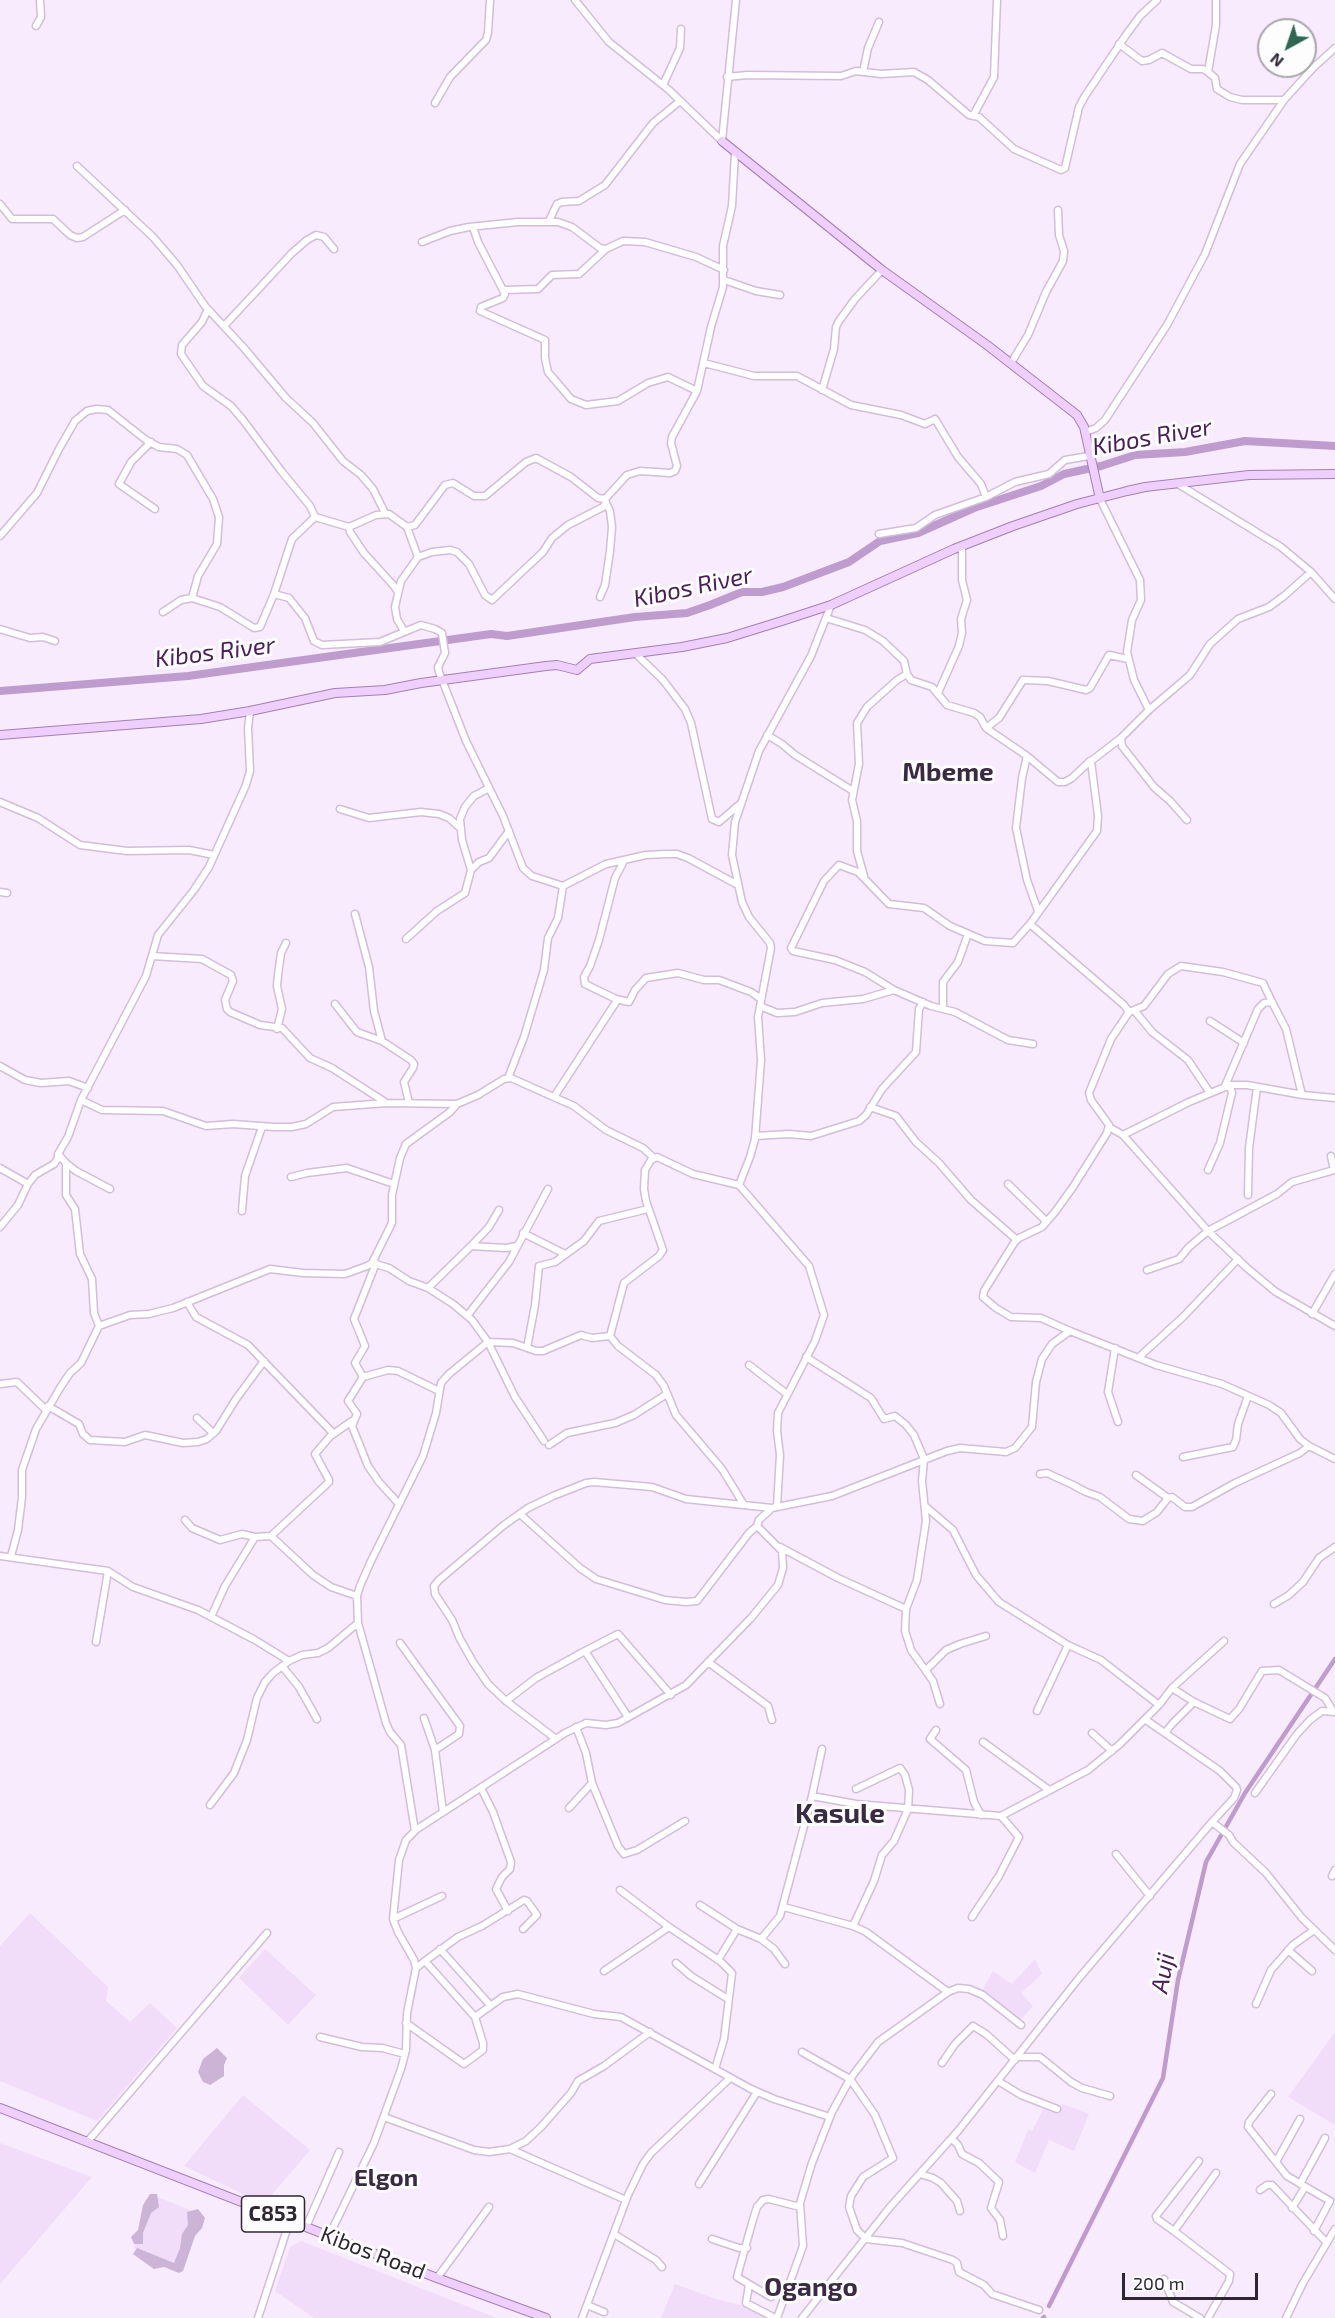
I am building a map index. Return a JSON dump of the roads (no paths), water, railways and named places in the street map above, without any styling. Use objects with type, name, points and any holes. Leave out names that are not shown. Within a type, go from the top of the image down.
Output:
[{"type":"main road","points":[[722,141],[882,270],[1011,363],[1077,415],[1085,432],[1100,499]]},
{"type":"main road","points":[[0,735],[201,719],[336,693],[385,690],[546,666],[557,665],[577,670],[590,659],[682,647],[727,638],[831,605],[962,546],[1029,520],[1145,486],[1249,475],[1335,474]]},
{"type":"main road","name":"Kibos Road","points":[[0,2108],[546,2318]]},
{"type":"street","points":[[36,27],[41,17],[40,0]]},
{"type":"street","points":[[435,103],[450,76],[486,40],[490,0]]},
{"type":"street","points":[[575,0],[609,42],[663,85],[722,141]]},
{"type":"street","points":[[722,141],[736,0]]},
{"type":"street","points":[[973,116],[994,77],[997,0]]},
{"type":"street","points":[[727,77],[747,75],[841,76],[856,71],[914,72],[928,80],[973,116],[979,117],[1020,152],[1061,170],[1065,168],[1069,155],[1079,107],[1094,80],[1140,16],[1157,0]]},
{"type":"street","points":[[1208,72],[1216,25],[1216,0]]},
{"type":"street","points":[[863,72],[868,48],[879,22]]},
{"type":"street","points":[[663,85],[680,48],[681,29]]},
{"type":"street","points":[[1119,44],[1142,61],[1162,53],[1191,69],[1203,69],[1215,78],[1217,89],[1230,97],[1242,100],[1284,100]]},
{"type":"street","points":[[1085,432],[1096,428],[1105,420],[1167,325],[1205,254],[1240,164],[1284,100],[1335,48]]},
{"type":"street","points":[[549,221],[557,204],[579,201],[605,185],[653,123],[680,101]]},
{"type":"street","points":[[404,631],[396,614],[398,593],[401,581],[418,557],[432,552],[450,550],[457,552],[469,564],[485,595],[492,600],[543,552],[552,538],[568,525],[603,507],[622,479],[633,472],[670,473],[675,471],[677,466],[671,443],[672,438],[697,391],[724,280],[723,246],[732,206],[735,153]]},
{"type":"street","points":[[77,166],[125,210],[177,265],[208,309],[286,398],[313,423],[343,461],[373,489],[385,513]]},
{"type":"street","points":[[0,204],[12,219],[52,219],[70,235],[77,238],[83,237],[125,210]]},
{"type":"street","points":[[1011,363],[1028,335],[1046,292],[1063,261],[1064,251],[1059,235],[1058,210]]},
{"type":"street","points":[[422,242],[450,231],[473,227],[549,221],[565,223],[600,248],[606,249]]},
{"type":"street","points":[[473,227],[478,242],[506,294],[503,298],[488,303],[480,311],[545,340],[544,358],[548,372],[563,393],[578,403],[586,405],[618,401],[648,383],[668,377],[697,391]]},
{"type":"street","points":[[224,326],[307,240],[316,235],[324,237],[334,249]]},
{"type":"street","points":[[505,290],[538,289],[552,275],[579,274],[606,249],[623,241],[645,242],[686,254],[724,270]]},
{"type":"street","points":[[822,390],[839,321],[855,299],[882,270]]},
{"type":"street","points":[[724,280],[756,291],[780,295]]},
{"type":"street","points":[[208,309],[202,322],[182,345],[181,354],[203,386],[231,406],[243,420],[310,506],[315,517],[349,527],[385,513],[393,516],[406,527],[418,557]]},
{"type":"street","points":[[704,363],[754,376],[797,376],[851,405],[901,415],[925,424],[935,419],[958,458],[981,484],[986,497]]},
{"type":"street","points":[[0,536],[37,493],[59,449],[81,415],[96,409],[108,410],[151,442],[166,449],[177,449],[187,455],[213,499],[219,517],[216,544],[198,576],[192,598]]},
{"type":"street","points":[[151,442],[131,462],[119,484],[155,509]]},
{"type":"street","points":[[406,527],[415,525],[445,485],[453,483],[474,496],[485,496],[526,462],[536,458],[571,477],[598,498],[606,501]]},
{"type":"street","points":[[879,534],[916,528],[935,515],[986,497],[1015,482],[1049,474],[1065,460],[1090,459]]},
{"type":"street","points":[[1177,483],[1281,547],[1334,595]]},
{"type":"street","points":[[1100,499],[1140,580],[1141,600],[1132,620],[1128,659],[1134,680],[1149,710]]},
{"type":"street","points":[[600,597],[605,585],[610,551],[611,519],[606,501]]},
{"type":"street","points":[[163,612],[181,600],[192,598],[220,607],[257,628],[274,594],[292,539],[315,517]]},
{"type":"street","points":[[349,527],[364,553],[398,593]]},
{"type":"street","points":[[938,693],[959,646],[962,633],[961,619],[966,600],[962,580],[962,546]]},
{"type":"street","points":[[826,618],[874,634],[904,661],[907,674],[915,682],[932,687],[947,705],[977,715],[986,728],[1027,756],[1060,783],[1080,772],[1095,756],[1121,738],[1190,675],[1210,644],[1238,619],[1269,607],[1311,572]]},
{"type":"street","points":[[274,594],[289,598],[305,618],[314,641],[322,645],[380,642],[421,625],[439,631],[446,653],[438,667],[466,741],[526,872],[563,886],[606,864],[646,855],[677,854],[738,885]]},
{"type":"street","points":[[739,1185],[755,1137],[761,1060],[758,1017],[770,957],[770,943],[749,917],[738,885],[732,845],[740,804],[751,771],[767,735],[811,657],[831,605]]},
{"type":"street","points":[[0,629],[30,638],[43,637],[55,641]]},
{"type":"street","points":[[635,652],[663,680],[685,709],[691,723],[712,819],[718,822],[740,804]]},
{"type":"street","points":[[986,728],[999,718],[1023,680],[1048,681],[1088,690],[1108,655],[1128,659]]},
{"type":"street","points":[[865,879],[856,851],[857,821],[852,806],[859,764],[858,721],[871,703],[907,674]]},
{"type":"street","points":[[0,1227],[18,1205],[22,1192],[35,1175],[54,1164],[58,1158],[81,1100],[146,976],[158,935],[194,890],[214,855],[246,785],[250,771],[248,728],[250,711]]},
{"type":"street","points":[[767,735],[853,791]]},
{"type":"street","points":[[1121,738],[1122,746],[1154,787],[1187,820]]},
{"type":"street","points":[[1027,756],[1016,828],[1038,911]]},
{"type":"street","points":[[1033,1044],[1008,1040],[955,1012],[894,990],[865,972],[835,960],[791,950],[824,881],[837,866],[852,868],[889,904],[924,908],[950,926],[986,941],[1013,942],[1030,924],[1064,879],[1098,828],[1091,761]]},
{"type":"street","points":[[406,939],[437,911],[465,893],[471,870],[460,828],[465,807],[474,796],[489,788]]},
{"type":"street","points":[[0,802],[38,818],[80,845],[127,851],[189,850],[214,855]]},
{"type":"street","points":[[340,810],[369,818],[421,812],[439,814],[449,818],[460,828]]},
{"type":"street","points":[[471,870],[479,862],[489,858],[509,831]]},
{"type":"street","points":[[624,861],[615,878],[591,966],[584,977],[585,984],[616,999],[629,1002],[634,990],[646,978],[678,973],[704,980],[719,980],[751,992],[760,1003],[777,1013],[795,1012],[822,1003],[863,999],[894,990]]},
{"type":"street","points":[[363,1377],[355,1364],[365,1346],[354,1319],[374,1263],[392,1223],[394,1184],[400,1158],[406,1144],[458,1104],[508,1078],[533,1008],[546,960],[548,938],[558,918],[563,886]]},
{"type":"street","points":[[356,914],[369,967],[374,1011],[382,1041]]},
{"type":"street","points":[[1030,924],[1131,1011],[1152,1032],[1188,1060],[1209,1093]]},
{"type":"street","points":[[943,1008],[943,982],[959,959],[969,934]]},
{"type":"street","points":[[277,1029],[282,1010],[277,986],[278,975],[281,953],[286,943]]},
{"type":"street","points":[[152,956],[189,957],[212,963],[234,978],[225,1000],[226,1009],[260,1025],[282,1028],[310,1058],[332,1068],[387,1103]]},
{"type":"street","points":[[1302,1095],[1286,1029],[1263,982],[1223,972],[1181,966],[1168,974],[1144,1006],[1131,1011],[1111,1039],[1089,1092],[1091,1100],[1109,1127],[1123,1135],[1208,1231],[1265,1284],[1335,1326]]},
{"type":"street","points":[[554,1097],[616,1002]]},
{"type":"street","points":[[755,1137],[817,1135],[837,1126],[859,1121],[882,1089],[916,1052],[919,1009],[923,1002]]},
{"type":"street","points":[[1227,1086],[1259,1007],[1264,1003],[1272,1002]]},
{"type":"street","points":[[335,1004],[357,1032],[382,1041],[414,1064],[405,1082],[409,1103]]},
{"type":"street","points":[[1209,1021],[1244,1042]]},
{"type":"street","points":[[0,1065],[25,1080],[42,1083],[69,1081],[88,1088]]},
{"type":"street","points":[[508,1078],[574,1106],[606,1130],[644,1148],[654,1158],[663,1159],[693,1174],[739,1185],[778,1228],[810,1269],[824,1315],[787,1394],[777,1421],[780,1449],[775,1507],[759,1520],[757,1526],[749,1533],[697,1601],[686,1602],[649,1596],[590,1575],[520,1514]]},
{"type":"street","points":[[1208,1170],[1220,1143],[1232,1093],[1227,1086]]},
{"type":"street","points":[[1123,1135],[1227,1086],[1257,1087],[1335,1098]]},
{"type":"street","points":[[1248,1195],[1249,1148],[1257,1087]]},
{"type":"street","points":[[81,1100],[102,1110],[163,1111],[206,1126],[233,1124],[262,1127],[292,1127],[306,1124],[333,1107],[387,1103],[458,1104]]},
{"type":"street","points":[[870,1107],[896,1116],[916,1142],[939,1163],[971,1200],[1017,1240]]},
{"type":"street","points":[[242,1211],[247,1166],[262,1127]]},
{"type":"street","points":[[1109,1127],[1073,1188],[1042,1227],[1017,1240],[984,1291],[983,1297],[1011,1317],[1041,1318],[1138,1358],[1222,1384],[1275,1409],[1309,1446],[1333,1456]]},
{"type":"street","points":[[58,1154],[76,1172],[110,1189]]},
{"type":"street","points":[[1147,1270],[1179,1260],[1189,1247],[1208,1231],[1277,1194],[1292,1182],[1334,1170],[1331,1156]]},
{"type":"street","points":[[610,1336],[624,1283],[659,1256],[663,1250],[648,1209],[644,1189],[644,1176],[649,1163],[654,1158]]},
{"type":"street","points":[[66,1163],[66,1196],[75,1209],[80,1254],[92,1280],[94,1313],[99,1326]]},
{"type":"street","points":[[0,1168],[28,1184]]},
{"type":"street","points":[[291,1177],[347,1168],[394,1184]]},
{"type":"street","points":[[1008,1184],[1046,1221]]},
{"type":"street","points":[[467,1316],[509,1262],[548,1189]]},
{"type":"street","points":[[526,1348],[535,1305],[538,1268],[554,1262],[587,1238],[598,1221],[648,1209]]},
{"type":"street","points":[[428,1288],[489,1227],[499,1210]]},
{"type":"street","points":[[523,1233],[565,1254]]},
{"type":"street","points":[[471,1246],[506,1248],[517,1246]]},
{"type":"street","points":[[1138,1358],[1238,1259]]},
{"type":"street","points":[[11,1556],[20,1508],[22,1470],[36,1429],[70,1373],[81,1363],[99,1326],[121,1317],[159,1312],[270,1269],[345,1274],[374,1263],[428,1288],[467,1316],[488,1342],[515,1397],[546,1443],[567,1433],[615,1423],[634,1415],[667,1394]]},
{"type":"street","points":[[1312,1314],[1335,1274]]},
{"type":"street","points":[[187,1302],[196,1317],[243,1342],[264,1361],[330,1428],[332,1435]]},
{"type":"street","points":[[556,1738],[492,1688],[473,1662],[434,1590],[439,1580],[520,1514],[553,1496],[594,1482],[658,1488],[679,1498],[775,1507],[832,1496],[924,1459],[960,1448],[1006,1452],[1022,1442],[1032,1427],[1036,1382],[1042,1359],[1052,1344],[1070,1331]]},
{"type":"street","points":[[415,1831],[401,1745],[391,1734],[386,1723],[358,1623],[357,1596],[371,1561],[423,1456],[436,1413],[441,1383],[449,1374],[488,1342],[513,1343],[543,1351],[581,1335],[592,1338],[610,1336]]},
{"type":"street","points":[[610,1336],[618,1346],[656,1375],[676,1414],[722,1469],[744,1505]]},
{"type":"street","points":[[1115,1348],[1108,1392],[1118,1422]]},
{"type":"street","points":[[806,1357],[871,1398],[884,1419],[895,1416],[915,1435],[924,1459],[922,1481],[926,1521],[917,1580],[906,1609],[905,1631],[911,1650],[933,1681],[940,1704]]},
{"type":"street","points":[[0,1384],[17,1382],[47,1408],[74,1420],[79,1424],[86,1438],[96,1442],[125,1442],[145,1435],[183,1443],[198,1442],[207,1439],[213,1433],[264,1361]]},
{"type":"street","points":[[749,1365],[787,1394]]},
{"type":"street","points":[[185,1520],[192,1528],[220,1540],[242,1534],[255,1537],[271,1536],[330,1481],[315,1454],[332,1435],[352,1421],[357,1414],[348,1401],[363,1377],[388,1370],[398,1371],[439,1391]]},
{"type":"street","points":[[1183,1457],[1233,1447],[1248,1396]]},
{"type":"street","points":[[197,1418],[213,1433]]},
{"type":"street","points":[[352,1421],[356,1440],[368,1466],[399,1504]]},
{"type":"street","points":[[1136,1475],[1168,1498],[1172,1497],[1188,1508],[1300,1453],[1309,1446]]},
{"type":"street","points":[[1040,1474],[1047,1473],[1100,1497],[1129,1519],[1148,1519],[1168,1498]]},
{"type":"street","points":[[925,1506],[952,1530],[976,1575],[999,1602],[1068,1645],[1101,1660],[1159,1705]]},
{"type":"street","points":[[757,1526],[780,1547],[860,1589],[906,1609]]},
{"type":"street","points":[[271,1536],[314,1575],[337,1590],[357,1596]]},
{"type":"street","points":[[211,1617],[229,1579],[255,1537]]},
{"type":"street","points":[[1274,1604],[1289,1595],[1303,1582],[1319,1558],[1335,1546]]},
{"type":"street","points":[[329,2236],[374,2143],[405,2054],[406,2023],[416,1968],[393,1919],[399,1860],[406,1840],[415,1831],[556,1738],[590,1722],[613,1724],[686,1685],[775,1590],[783,1568],[780,1547]]},
{"type":"street","points":[[0,1556],[108,1571],[133,1587],[198,1610],[289,1661]]},
{"type":"street","points":[[96,1642],[108,1571]]},
{"type":"street","points":[[210,1805],[234,1773],[247,1740],[257,1698],[265,1682],[289,1661],[328,1648],[358,1623]]},
{"type":"street","points":[[506,1701],[536,1678],[618,1634],[671,1695]]},
{"type":"street","points":[[926,1670],[946,1650],[986,1636]]},
{"type":"street","points":[[812,1796],[856,1804],[1001,1816],[1082,1774],[1112,1751],[1146,1720],[1172,1688],[1224,1641]]},
{"type":"street","points":[[400,1643],[460,1726],[459,1734],[435,1750]]},
{"type":"street","points":[[1037,1711],[1068,1645]]},
{"type":"street","points":[[585,1651],[628,1717]]},
{"type":"street","points":[[708,1662],[768,1706],[772,1720]]},
{"type":"street","points":[[282,1666],[317,1719]]},
{"type":"street","points":[[1172,1688],[1194,1702],[1230,1719],[1239,1709],[1262,1671],[1279,1670],[1325,1698],[1334,1711]]},
{"type":"street","points":[[1165,1733],[1194,1702]]},
{"type":"street","points":[[1255,1793],[1310,1719],[1322,1711],[1334,1711]]},
{"type":"street","points":[[424,1718],[435,1750],[443,1812]]},
{"type":"street","points":[[802,2318],[890,2208],[952,2139],[1079,1978],[1234,1798],[1236,1787],[1203,1757],[1146,1720]]},
{"type":"street","points":[[576,1727],[586,1753],[592,1784],[618,1846],[624,1854],[637,1850],[685,1821]]},
{"type":"street","points":[[936,1730],[930,1739],[966,1770],[974,1802],[981,1815]]},
{"type":"street","points":[[1092,1733],[1112,1751]]},
{"type":"street","points":[[983,1742],[1048,1790]]},
{"type":"street","points":[[761,1939],[774,1926],[784,1907],[822,1749]]},
{"type":"street","points":[[853,1926],[874,1881],[882,1855],[894,1840],[908,1809],[909,1790],[900,1767],[856,1789]]},
{"type":"street","points":[[569,1808],[592,1784]]},
{"type":"street","points":[[481,1788],[493,1812],[511,1862],[510,1869],[502,1877],[496,1889],[508,1911]]},
{"type":"street","points":[[972,1917],[999,1876],[1018,1837],[1001,1816]]},
{"type":"street","points":[[1212,1822],[1229,1835],[1233,1842],[1272,1879],[1290,1904],[1335,1950]]},
{"type":"street","points":[[1116,1854],[1150,1896]]},
{"type":"street","points":[[620,1890],[718,1960],[733,1975],[724,2038],[715,2069]]},
{"type":"street","points":[[393,1919],[442,1896]]},
{"type":"street","points":[[416,1968],[458,1937],[508,1911],[521,1901],[527,1901],[537,1914],[523,1929]]},
{"type":"street","points":[[700,1905],[737,1929],[761,1939],[774,1949],[785,1964]]},
{"type":"street","points":[[784,1907],[853,1926],[866,1932],[948,1992]]},
{"type":"street","points":[[604,1971],[669,1927]]},
{"type":"street","points":[[718,1960],[737,1929]]},
{"type":"street","points":[[1256,2004],[1271,1970],[1288,1950],[1314,1930]]},
{"type":"street","points":[[87,2141],[267,1933]]},
{"type":"street","points":[[440,1949],[490,2005]]},
{"type":"street","points":[[1288,1950],[1312,1971]]},
{"type":"street","points":[[406,2023],[466,2064],[482,2053],[484,2047],[475,2016],[425,1961]]},
{"type":"street","points":[[676,1964],[728,1999]]},
{"type":"street","points":[[749,2285],[746,2303],[776,2318],[803,2246],[800,2207],[803,2191],[830,2117],[850,2079],[878,2042],[948,1992],[962,1988],[974,1990],[990,2000],[1021,2025]]},
{"type":"street","points":[[475,2016],[511,1994],[518,1994],[594,2014],[621,2017],[757,2092],[830,2117]]},
{"type":"street","points":[[942,2063],[955,2044],[973,2026],[1016,2058],[1040,2057],[1076,2085],[1110,2096]]},
{"type":"street","points":[[384,2117],[474,2150],[489,2152],[510,2150],[526,2141],[541,2127],[571,2093],[578,2081],[604,2066],[650,2032]]},
{"type":"street","points":[[320,2037],[405,2054]]},
{"type":"street","points":[[802,2052],[850,2079],[875,2115],[893,2158],[863,2177],[851,2196],[849,2207],[857,2230],[866,2239],[908,2244],[955,2261],[959,2272],[984,2285],[992,2294],[1039,2310]]},
{"type":"street","points":[[582,2318],[633,2183],[651,2153],[730,2078]]},
{"type":"street","points":[[998,2081],[1021,2095],[1057,2109]]},
{"type":"street","points":[[699,2184],[757,2092]]},
{"type":"street","points":[[1271,2094],[1248,2126],[1287,2176],[1331,2203],[1314,2231]]},
{"type":"street","points":[[1276,2162],[1300,2119]]},
{"type":"street","points":[[1292,2208],[1325,2138]]},
{"type":"street","points":[[952,2139],[962,2154],[979,2163],[999,2182],[991,2208],[1000,2220],[1003,2236]]},
{"type":"street","points":[[510,2150],[626,2200]]},
{"type":"street","points":[[306,2227],[339,2152]]},
{"type":"street","points":[[1199,2161],[1156,2216],[1230,2274],[1229,2281],[1208,2318]]},
{"type":"street","points":[[1174,2231],[1216,2173]]},
{"type":"street","points":[[920,2175],[933,2178],[941,2183],[957,2201],[960,2211]]},
{"type":"street","points":[[1260,2190],[1267,2185],[1272,2185],[1327,2243]]},
{"type":"street","points":[[771,2297],[737,2277],[757,2208],[763,2200],[769,2199],[800,2207]]},
{"type":"street","points":[[437,2278],[489,2207]]},
{"type":"street","points":[[258,2318],[290,2220]]},
{"type":"street","points":[[1286,2318],[1303,2283],[1335,2229]]},
{"type":"street","points":[[614,2234],[656,2259],[662,2266]]},
{"type":"street","points":[[712,2239],[731,2246],[747,2248]]},
{"type":"street","points":[[1164,2279],[1173,2302],[1200,2318]]},
{"type":"street","points":[[587,2305],[604,2312]]},
{"type":"street","points":[[252,2318],[260,2309]]},
{"type":"waterway","name":"Kibos River","points":[[0,691],[188,676],[491,634],[507,636],[635,617],[687,613],[742,592],[762,592],[783,587],[849,562],[880,541],[918,533],[974,508],[1041,486],[1064,474],[1101,466],[1135,455],[1185,452],[1245,441],[1335,446]]},
{"type":"waterway","name":"Auji","points":[[1049,2306],[1163,2078],[1178,1980],[1206,1862],[1245,1793],[1335,1659]]},
{"type":"district","name":"Mbeme","points":[[948,772]]},
{"type":"district","name":"Kasule","points":[[840,1814]]},
{"type":"district","name":"Elgon","points":[[386,2178]]},
{"type":"district","name":"Ogango","points":[[811,2287]]}]
